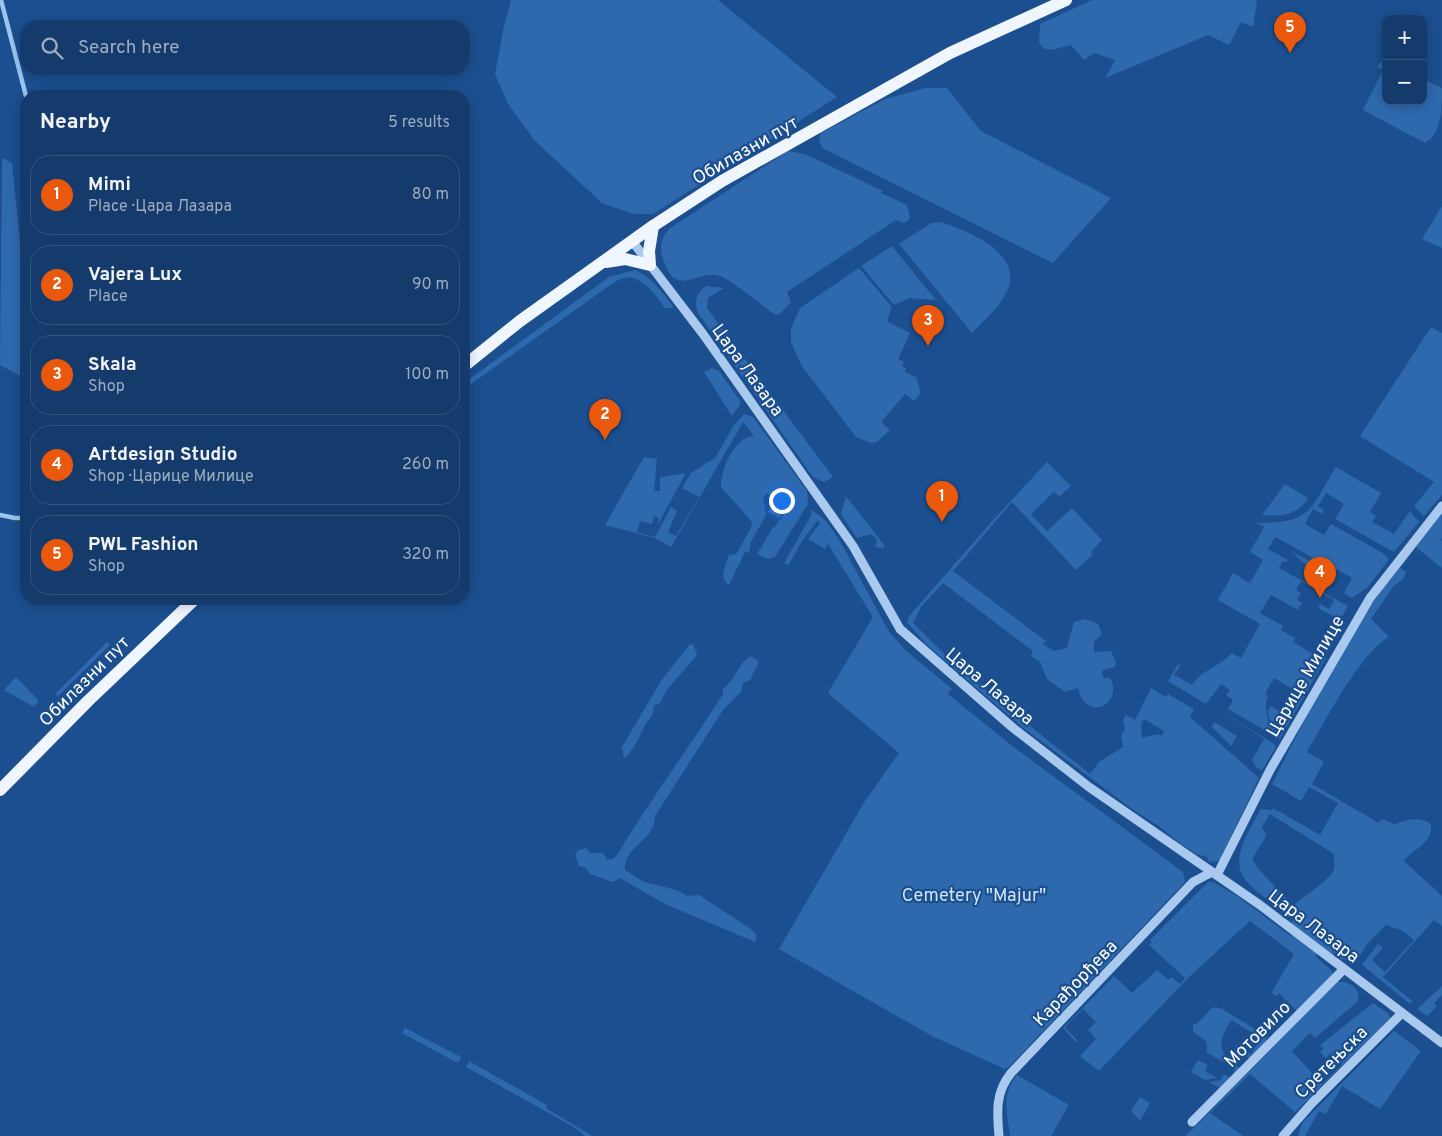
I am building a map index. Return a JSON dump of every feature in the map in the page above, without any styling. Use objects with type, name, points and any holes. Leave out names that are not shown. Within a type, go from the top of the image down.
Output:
[{"type":"main road","name":"Обилазни пут","points":[[470,361],[520,321],[602,262],[722,181],[950,53],[1066,0]]},
{"type":"main road","points":[[602,262],[624,259],[650,265],[649,251],[653,226]]},
{"type":"main road","name":"Обилазни пут","points":[[0,790],[94,694],[189,605]]},
{"type":"street","name":"Цара Лазара","points":[[632,241],[740,386],[853,546],[900,629],[1012,727],[1089,787],[1215,874],[1442,1043]]},
{"type":"street","name":"Царице Милице","points":[[1215,874],[1270,770],[1370,598],[1442,506]]},
{"type":"street","name":"Карађорђева","points":[[999,1136],[997,1112],[999,1093],[1011,1073],[1193,882],[1215,874]]},
{"type":"street","name":"Мотовило","points":[[1192,1122],[1344,969]]},
{"type":"street","name":"Сретењска","points":[[1283,1136],[1312,1103],[1402,1013]]},
{"type":"green space","points":[[511,0],[718,0],[837,97],[653,214],[633,214],[602,203],[535,141],[508,104],[495,74]]},
{"type":"green space","points":[[1092,0],[1257,1],[1253,27],[1241,22],[1229,45],[1208,35],[1105,78],[1115,60],[1094,53],[1084,60],[1071,45],[1052,50],[1043,48],[1039,42],[1040,24]]},
{"type":"green space","points":[[1382,61],[1382,70],[1377,67]]},
{"type":"green space","points":[[1382,72],[1382,105],[1427,105],[1427,81],[1442,88],[1438,127],[1431,139],[1425,143],[1363,110]]},
{"type":"green space","points":[[926,88],[947,88],[981,131],[1111,198],[1053,263],[822,148],[819,139],[821,133],[885,99]]},
{"type":"green space","points":[[788,151],[805,154],[883,191],[881,193],[907,205],[910,217],[907,222],[902,223],[896,220],[787,292],[791,302],[779,315],[774,314],[739,287],[720,276],[711,275],[687,280],[680,280],[674,277],[668,270],[661,248],[663,238],[670,228]]},
{"type":"green space","points":[[2,158],[12,163],[20,243],[20,376],[0,365]]},
{"type":"green space","points":[[1442,206],[1442,248],[1422,239]]},
{"type":"green space","points":[[940,222],[978,238],[1001,255],[1008,266],[1010,278],[1004,297],[972,333],[899,244],[931,223]]},
{"type":"green space","points":[[892,246],[936,300],[910,298],[894,305],[861,266]]},
{"type":"green space","points":[[859,268],[892,307],[887,321],[910,333],[898,359],[904,362],[902,366],[906,368],[905,372],[916,377],[921,393],[914,401],[905,394],[881,422],[890,430],[877,442],[871,443],[856,437],[801,365],[791,342],[791,328],[800,308]]},
{"type":"green space","points":[[635,270],[652,281],[674,308],[665,308],[648,287],[637,279],[622,279],[606,288],[470,385],[470,379],[609,277]]},
{"type":"green space","points":[[707,286],[724,288],[708,298],[707,308],[833,477],[824,482],[813,477],[698,313],[696,305],[698,294]]},
{"type":"green space","points":[[1431,327],[1442,333],[1442,495],[1424,516],[1414,506],[1434,482],[1360,436]]},
{"type":"green space","points":[[712,368],[719,371],[740,401],[740,405],[732,416],[704,372]]},
{"type":"green space","points":[[744,414],[753,417],[807,491],[808,504],[775,557],[768,559],[757,554],[773,527],[793,501],[779,518],[768,512],[775,500],[767,493],[763,497],[766,515],[751,542],[749,552],[745,552],[729,585],[724,578],[723,575],[729,555],[736,554],[751,528],[752,522],[721,487],[723,472],[730,455],[740,442],[754,436],[743,422],[671,547],[655,538],[605,525],[644,457],[657,459],[654,491],[660,491],[660,477],[686,473],[657,526],[659,518],[654,516],[652,524],[640,521],[637,532],[655,537],[671,507],[677,511],[668,532],[676,536],[699,497],[682,488],[691,473],[715,458],[734,425]]},
{"type":"green space","points":[[1047,462],[1071,486],[1059,497],[1054,492],[1031,514],[1047,531],[1072,508],[1102,540],[1091,552],[1093,554],[1076,570],[1012,502],[953,571],[1046,641],[1043,644],[1054,651],[1067,648],[1074,622],[1085,619],[1098,624],[1102,634],[1094,642],[1094,652],[1111,651],[1116,662],[1115,667],[1103,670],[1102,674],[1104,678],[1110,678],[1113,686],[1113,693],[1110,699],[1101,707],[1094,707],[1088,705],[1082,699],[1078,688],[1065,692],[1047,679],[1040,662],[1031,656],[1033,651],[943,583],[921,607],[913,623],[965,674],[1090,774],[1099,762],[1123,747],[1121,736],[1125,729],[1123,720],[1126,715],[1135,720],[1151,688],[1166,697],[1168,694],[1194,709],[1190,717],[1259,778],[1219,861],[1209,862],[1207,857],[1196,854],[1182,845],[1159,826],[1135,811],[1022,727],[927,645],[907,622],[910,615]],"holes":[[[1144,719],[1164,731],[1162,736],[1158,734],[1142,738],[1141,724]]]},
{"type":"green space","points":[[1336,467],[1381,493],[1370,512],[1376,516],[1372,522],[1394,534],[1410,511],[1419,522],[1394,552],[1335,519],[1344,504],[1326,493],[1318,506],[1324,510],[1322,514],[1313,509],[1305,524],[1324,535],[1331,524],[1381,552],[1389,559],[1368,587],[1352,598],[1344,593],[1352,578],[1320,560],[1311,575],[1308,567],[1292,552],[1310,561],[1312,557],[1275,537],[1268,549],[1288,560],[1286,562],[1283,561],[1279,568],[1348,606],[1340,620],[1318,608],[1320,604],[1329,609],[1334,600],[1301,581],[1296,590],[1301,593],[1297,600],[1302,603],[1298,610],[1271,595],[1260,613],[1283,626],[1281,630],[1295,638],[1293,642],[1318,657],[1320,654],[1326,658],[1280,739],[1228,709],[1233,700],[1226,695],[1230,690],[1221,684],[1206,704],[1168,681],[1178,664],[1180,666],[1174,675],[1192,685],[1232,653],[1241,658],[1260,624],[1218,600],[1233,573],[1250,583],[1263,560],[1250,552],[1264,527],[1256,523],[1288,520],[1299,517],[1307,512],[1314,504]],"holes":[[[1274,678],[1293,689],[1281,712],[1271,706],[1268,711],[1276,731],[1270,723],[1267,714],[1266,704],[1268,696],[1265,694]]]},
{"type":"green space","points":[[1285,484],[1308,498],[1304,504],[1288,514],[1262,515]]},
{"type":"green space","points":[[846,496],[885,546],[883,548],[875,547],[877,540],[871,534],[857,538],[841,514]]},
{"type":"green space","name":"Cemetery \"Majur\"","points":[[812,510],[826,521],[840,541],[888,630],[904,649],[952,689],[948,694],[1011,745],[1183,872],[1185,882],[1010,1066],[1005,1069],[932,1036],[779,949],[865,801],[899,753],[828,693],[873,617],[828,544],[825,549],[808,539],[820,523],[818,520],[802,541],[788,566],[784,563],[812,514]]},
{"type":"green space","points":[[1442,514],[1442,539],[1439,538],[1442,541],[1442,568],[1416,547],[1400,568],[1406,572],[1404,578],[1393,587],[1371,619],[1389,637],[1378,645],[1355,673],[1307,752],[1324,762],[1312,784],[1378,823],[1383,819],[1395,825],[1408,820],[1419,819],[1431,825],[1429,837],[1404,861],[1442,896],[1442,926],[1434,920],[1383,977],[1412,1001],[1410,1004],[1362,965],[1378,944],[1383,948],[1372,960],[1385,972],[1414,940],[1403,931],[1386,925],[1367,944],[1357,961],[1351,956],[1348,960],[1341,959],[1337,954],[1322,951],[1315,956],[1333,974],[1297,1011],[1286,1000],[1281,1004],[1285,999],[1279,993],[1276,996],[1271,993],[1294,954],[1250,921],[1189,977],[1099,1071],[1080,1056],[1096,1039],[1088,1030],[1096,1022],[1083,1009],[1065,1027],[1078,1041],[1076,1042],[1063,1028],[1114,976],[1132,993],[1157,970],[1168,980],[1171,977],[1180,984],[1185,978],[1149,945],[1152,942],[1150,940],[1208,882],[1213,882],[1237,896],[1292,937],[1292,916],[1257,892],[1247,882],[1241,872],[1239,860],[1242,847],[1261,809],[1272,810],[1273,808],[1320,835],[1338,803],[1309,787],[1301,801],[1272,784],[1312,707],[1355,631],[1387,582]],"holes":[[[1270,814],[1334,854],[1332,873],[1323,883],[1293,906],[1287,903],[1288,900],[1264,875],[1252,859],[1265,838],[1266,834],[1262,827]]]},
{"type":"green space","points":[[107,642],[110,645],[57,697],[56,693]]},
{"type":"green space","points":[[693,644],[697,655],[667,690],[659,704],[654,706],[652,715],[636,744],[624,758],[622,747],[661,681],[689,645]]},
{"type":"green space","points":[[751,656],[759,662],[750,680],[743,683],[741,692],[723,710],[655,816],[653,827],[631,852],[625,870],[644,882],[677,890],[687,896],[699,895],[751,929],[757,936],[755,942],[665,904],[620,878],[613,882],[590,874],[586,868],[579,866],[575,855],[578,850],[586,848],[590,853],[603,853],[607,860],[613,859],[617,855],[723,694],[723,689],[731,681],[743,662]]},
{"type":"green space","points":[[16,677],[39,701],[34,707],[4,690]]},
{"type":"green space","points":[[1217,709],[1274,744],[1276,747],[1262,770],[1257,768],[1252,760],[1264,739]]},
{"type":"green space","points":[[1214,722],[1237,736],[1231,746],[1212,727]]},
{"type":"green space","points":[[1337,982],[1350,984],[1354,987],[1358,994],[1357,1002],[1315,1038],[1310,1033],[1292,1051],[1322,1084],[1342,1065],[1330,1054],[1326,1058],[1320,1052],[1323,1049],[1320,1045],[1373,1003],[1389,1014],[1390,1019],[1295,1112],[1250,1074],[1210,1113],[1243,1136],[1186,1136]]},
{"type":"green space","points":[[1442,986],[1442,995],[1434,1003],[1437,1006],[1427,1016],[1417,1009]]},
{"type":"green space","points":[[1215,1007],[1222,1009],[1268,1037],[1265,1039],[1268,1041],[1250,1059],[1238,1050],[1234,1044],[1251,1054],[1261,1038],[1231,1020],[1223,1035],[1222,1047],[1227,1058],[1241,1069],[1221,1089],[1209,1082],[1221,1080],[1224,1074],[1231,1078],[1235,1069],[1206,1052],[1206,1041],[1193,1031],[1193,1025]]},
{"type":"green space","points":[[405,1028],[461,1057],[458,1063],[402,1033]]},
{"type":"green space","points":[[1394,1031],[1421,1051],[1380,1109],[1342,1086],[1326,1114],[1319,1111],[1305,1136],[1298,1136],[1302,1123]]},
{"type":"green space","points":[[1198,1060],[1208,1065],[1205,1071],[1217,1078],[1205,1080],[1191,1072]]},
{"type":"green space","points":[[469,1061],[547,1105],[546,1108],[592,1136],[585,1136],[572,1126],[466,1067]]},
{"type":"green space","points":[[1017,1075],[1069,1105],[1051,1136],[1010,1136],[1006,1104],[1009,1089]]},
{"type":"green space","points":[[1140,1097],[1150,1103],[1140,1121],[1131,1111]]},
{"type":"waterway","points":[[1,0],[20,73]]},
{"type":"waterway","points":[[21,75],[24,90]]},
{"type":"waterway","points":[[0,515],[20,518]]},
{"type":"place","name":"PWL Fashion","points":[[1290,53]]},
{"type":"place","name":"Skala","points":[[928,346]]},
{"type":"place","name":"Vajera Lux","points":[[605,440]]},
{"type":"place","name":"Mimi","points":[[942,522]]},
{"type":"place","name":"Artdesign Studio","points":[[1320,598]]}]
